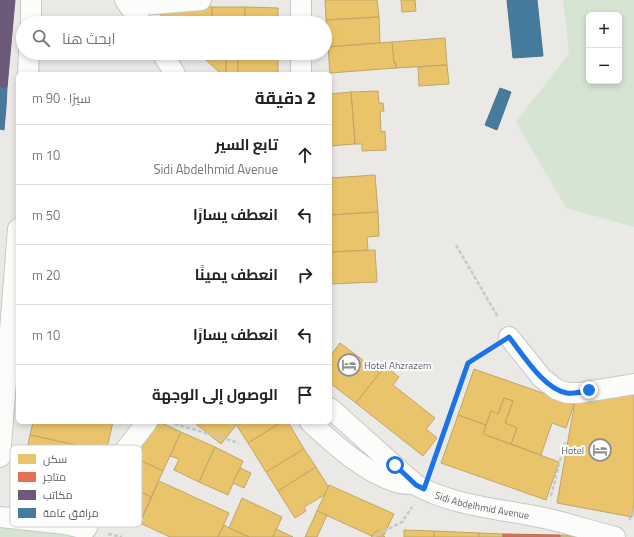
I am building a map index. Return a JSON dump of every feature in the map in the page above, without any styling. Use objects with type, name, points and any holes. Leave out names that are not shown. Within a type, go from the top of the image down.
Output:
[{"type":"street","points":[[31,0],[31,16]]},
{"type":"street","points":[[127,3],[201,0]]},
{"type":"street","points":[[300,0],[301,16]]},
{"type":"street","points":[[127,3],[136,16]]},
{"type":"street","points":[[28,72],[29,60]]},
{"type":"street","points":[[166,60],[174,72]]},
{"type":"street","points":[[301,60],[301,72]]},
{"type":"street","points":[[0,457],[12,378],[16,279]]},
{"type":"street","points":[[509,337],[542,378],[561,391],[567,393],[579,393],[634,384]]},
{"type":"street","name":"Sidi Abdelhmid Avenue","points":[[332,410],[420,487],[466,504],[545,518],[609,536]]},
{"type":"street","points":[[129,445],[145,424]]},
{"type":"street","points":[[312,424],[351,456],[379,475],[398,482],[420,487]]},
{"type":"street","points":[[0,517],[10,518]]},
{"type":"street","points":[[78,527],[86,529],[87,527]]},
{"type":"path","points":[[373,537],[402,522],[420,487],[468,363],[509,337],[456,245]]},
{"type":"path","points":[[175,424],[239,443]]},
{"type":"path","points":[[545,518],[565,442]]},
{"type":"green space","points":[[563,0],[634,0],[634,227],[566,208],[516,122],[569,53]]},
{"type":"green space","points":[[0,524],[10,525],[10,527],[25,527],[96,537],[0,537]]},
{"type":"building: سكن","points":[[325,0],[377,0],[379,17],[332,20],[332,16],[326,16]]},
{"type":"building: سكن","points":[[401,0],[415,0],[416,11],[402,12]]},
{"type":"building: سكن","points":[[155,5],[212,7],[212,16],[162,16],[154,9]]},
{"type":"building: سكن","points":[[212,7],[245,7],[245,16],[212,16]]},
{"type":"building: سكن","points":[[245,7],[278,8],[278,16],[245,16]]},
{"type":"building: سكن","points":[[379,17],[380,43],[332,47],[332,20]]},
{"type":"building: سكن","points":[[445,38],[447,65],[396,68],[396,63],[394,63],[392,42]]},
{"type":"building: سكن","points":[[392,42],[394,63],[396,63],[396,68],[332,73],[330,72],[329,60],[332,60],[332,47]]},
{"type":"building: سكن","points":[[206,60],[226,60],[226,72],[219,72]]},
{"type":"building: سكن","points":[[226,60],[238,60],[238,72],[226,72]]},
{"type":"building: سكن","points":[[238,60],[278,60],[278,72],[238,72]]},
{"type":"building: سكن","points":[[447,65],[449,84],[419,86],[418,67]]},
{"type":"building: سكن","points":[[378,91],[379,103],[383,103],[384,111],[380,111],[381,132],[385,131],[386,150],[362,151],[362,144],[355,144],[351,92]]},
{"type":"building: سكن","points":[[351,92],[355,144],[332,146],[332,94]]},
{"type":"building: سكن","points":[[375,175],[378,212],[332,215],[332,178]]},
{"type":"building: سكن","points":[[378,212],[379,236],[367,237],[368,250],[332,252],[332,215]]},
{"type":"building: سكن","points":[[375,250],[377,282],[332,284],[332,252]]},
{"type":"building: سكن","name":"Hotel Ahzrazem","points":[[340,343],[380,373],[356,403],[332,385],[332,353]]},
{"type":"building: سكن","points":[[385,366],[399,377],[393,385],[435,418],[426,429],[437,438],[423,456],[356,403]]},
{"type":"building: سكن","points":[[474,369],[574,404],[566,428],[552,423],[541,455],[511,444],[517,428],[505,423],[513,401],[504,398],[498,414],[491,411],[486,425],[458,415]]},
{"type":"building: سكن","name":"Hotel","points":[[634,390],[634,502],[632,517],[557,503],[576,395]]},
{"type":"building: سكن","points":[[504,398],[513,401],[505,423],[517,428],[511,444],[483,434],[491,411],[498,414]]},
{"type":"building: سكن","points":[[458,415],[486,425],[483,434],[559,462],[546,500],[441,463]]},
{"type":"building: سكن","points":[[33,424],[113,424],[108,445],[75,445],[30,435]]},
{"type":"building: سكن","points":[[143,424],[164,424],[181,432],[163,471],[142,461],[142,445],[134,445]]},
{"type":"building: سكن","points":[[196,424],[237,424],[221,444]]},
{"type":"building: سكن","points":[[240,424],[279,424],[248,443],[237,426]]},
{"type":"building: سكن","points":[[279,424],[289,424],[304,449],[266,472],[248,443]]},
{"type":"building: سكن","points":[[181,432],[215,447],[199,482],[174,470],[179,459],[170,456]]},
{"type":"building: سكن","points":[[30,435],[76,445],[28,445]]},
{"type":"building: سكن","points":[[215,447],[243,461],[228,495],[199,482]]},
{"type":"building: سكن","points":[[304,449],[316,467],[278,491],[266,472]]},
{"type":"building: سكن","points":[[142,461],[163,471],[151,497],[142,493]]},
{"type":"building: سكن","points":[[316,467],[331,491],[304,507],[306,511],[295,518],[278,491]]},
{"type":"building: سكن","points":[[240,468],[251,473],[244,488],[233,483]]},
{"type":"building: سكن","points":[[159,481],[229,513],[218,537],[170,537],[142,524],[142,519]]},
{"type":"building: سكن","points":[[329,485],[394,514],[383,537],[374,537],[317,511]]},
{"type":"building: سكن","points":[[142,493],[151,497],[142,518]]},
{"type":"building: سكن","points":[[242,498],[282,517],[273,537],[249,537],[229,528]]},
{"type":"building: سكن","points":[[317,511],[327,515],[317,537],[305,537]]},
{"type":"building: سكن","points":[[224,525],[229,528],[249,537],[218,537]]},
{"type":"building: سكن","points":[[276,529],[293,537],[273,537]]},
{"type":"building: سكن","points":[[377,530],[385,537],[371,537]]},
{"type":"building: سكن","points":[[404,530],[434,531],[434,537],[404,537]]},
{"type":"building: سكن","points":[[434,531],[479,533],[479,537],[434,537]]},
{"type":"building: سكن","points":[[479,533],[503,534],[503,537],[479,537]]},
{"type":"building: سكن","points":[[560,535],[594,537],[560,537]]},
{"type":"building: متاجر","points":[[503,534],[560,535],[560,537],[503,537]]},
{"type":"building: مكاتب","points":[[0,0],[15,0],[7,88],[0,87]]},
{"type":"building: مرافق عامة","points":[[507,0],[537,0],[543,56],[513,58]]},
{"type":"building: مرافق عامة","points":[[0,87],[7,88],[6,107],[0,106]]},
{"type":"building: مرافق عامة","points":[[500,88],[511,92],[497,130],[485,125]]},
{"type":"building: مرافق عامة","points":[[0,106],[6,107],[4,130],[0,129]]},
{"type":"place","name":"Hotel Ahzrazem","points":[[349,365]]},
{"type":"place","name":"Hotel","points":[[600,450]]},
{"type":"route","points":[[395,465],[416,485],[424,489],[468,363],[509,337],[542,378],[556,389],[567,393],[579,393],[589,390]]}]
